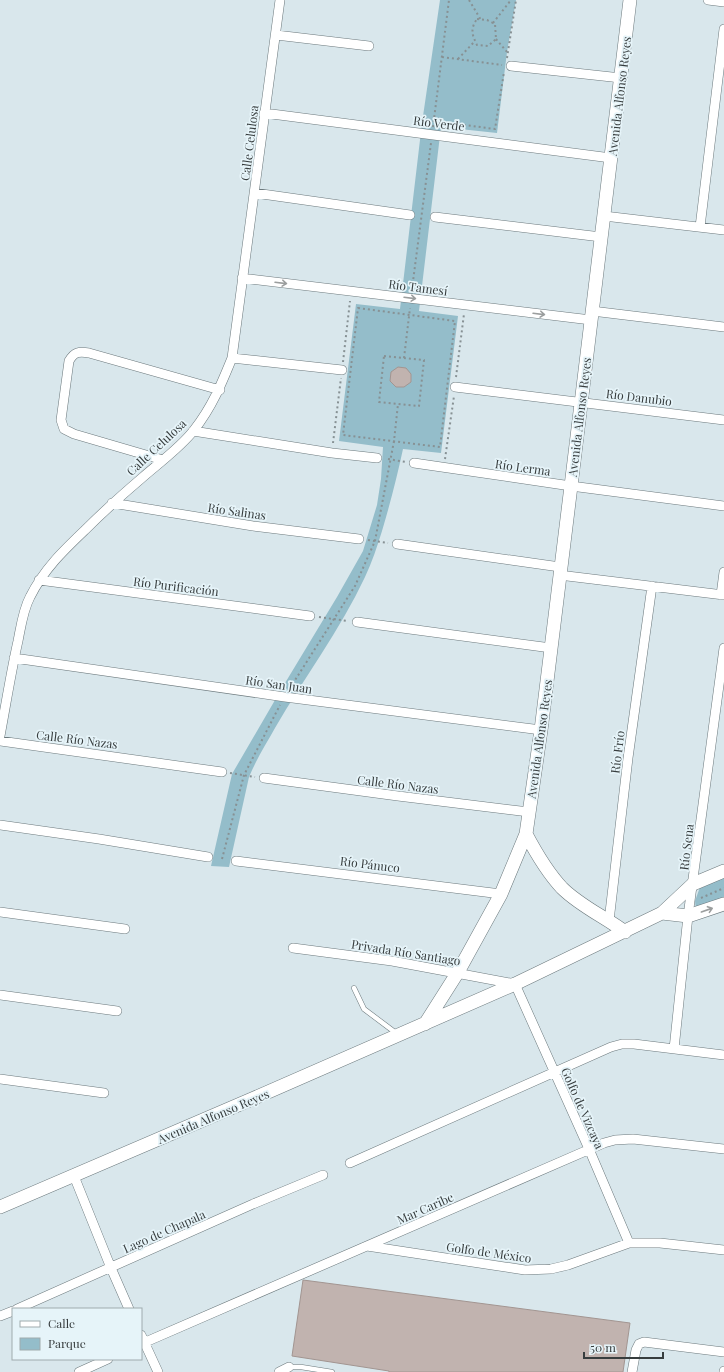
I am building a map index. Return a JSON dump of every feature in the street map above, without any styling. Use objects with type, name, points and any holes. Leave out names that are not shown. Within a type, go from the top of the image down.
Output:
[{"type":"street","name":"Calle Celulosa","points":[[0,736],[24,612],[39,580],[66,547],[112,503],[163,460],[193,431],[220,390],[232,358],[280,0]]},
{"type":"street","name":"Avenida Alfonso Reyes","points":[[425,1024],[458,972],[501,894],[526,834],[541,730],[630,0]]},
{"type":"street","points":[[708,0],[724,2]]},
{"type":"street","points":[[700,227],[724,29]]},
{"type":"street","points":[[276,35],[369,46]]},
{"type":"street","points":[[508,66],[621,78]]},
{"type":"street","name":"Río Verde","points":[[264,113],[611,158]]},
{"type":"street","points":[[255,193],[410,215]]},
{"type":"street","points":[[604,216],[724,230]]},
{"type":"street","points":[[435,217],[601,237]]},
{"type":"street","name":"Río Tamesí","points":[[242,278],[411,298],[591,316],[724,327]]},
{"type":"street","points":[[163,460],[74,434],[64,429],[62,420],[69,361],[75,352],[89,353],[220,390]]},
{"type":"street","points":[[232,358],[342,370]]},
{"type":"street","name":"Río Danubio","points":[[455,387],[724,420]]},
{"type":"street","points":[[193,431],[332,453],[377,458]]},
{"type":"street","name":"Río Lerma","points":[[414,463],[571,486],[724,506]]},
{"type":"street","name":"Río Salinas","points":[[112,503],[253,526],[360,539]]},
{"type":"street","points":[[397,544],[652,586],[722,595],[724,572]]},
{"type":"street","name":"Río Purificación","points":[[39,580],[310,616]]},
{"type":"street","name":"Río Frío","points":[[609,921],[628,758],[652,586]]},
{"type":"street","points":[[357,622],[551,648]]},
{"type":"street","name":"Río Sena","points":[[674,1049],[689,910],[724,648]]},
{"type":"street","name":"Río San Juan","points":[[14,658],[284,697],[541,730]]},
{"type":"street","name":"Calle Río Nazas","points":[[0,741],[118,756],[222,772]]},
{"type":"street","name":"Calle Río Nazas","points":[[264,778],[529,812]]},
{"type":"street","points":[[0,825],[100,839],[208,857]]},
{"type":"street","points":[[526,834],[540,859],[562,888],[584,905],[625,932]]},
{"type":"street","name":"Río Pánuco","points":[[236,861],[384,878],[501,894]]},
{"type":"street","name":"Avenida Alfonso Reyes","points":[[0,1207],[515,984],[662,913],[693,884],[724,870]]},
{"type":"street","points":[[662,913],[724,904]]},
{"type":"street","points":[[0,912],[125,930]]},
{"type":"street","name":"Privada Río Santiago","points":[[293,948],[392,961],[458,972],[515,984]]},
{"type":"street","name":"Golfo de Vizcaya","points":[[515,984],[589,1149],[629,1243]]},
{"type":"street","points":[[0,995],[117,1011]]},
{"type":"street","points":[[350,1163],[611,1047],[622,1044],[634,1044],[724,1055]]},
{"type":"street","points":[[0,1079],[104,1093]]},
{"type":"street","name":"Mar Caribe","points":[[142,1341],[367,1246],[589,1149],[615,1140],[633,1139],[724,1149]]},
{"type":"street","name":"Lago de Chapala","points":[[18,1308],[322,1175]]},
{"type":"street","points":[[74,1176],[129,1308]]},
{"type":"street","name":"Golfo de México","points":[[367,1246],[507,1268],[539,1271],[568,1265],[629,1243],[660,1243],[724,1250]]},
{"type":"street","points":[[0,1316],[12,1310]]},
{"type":"street","points":[[142,1341],[158,1372]]},
{"type":"street","points":[[632,1372],[636,1350],[639,1344],[644,1342],[724,1352]]},
{"type":"street","points":[[79,1372],[106,1360]]},
{"type":"street","points":[[279,1372],[290,1367]]},
{"type":"lane","points":[[354,988],[364,1009],[399,1035]]},
{"type":"lane","points":[[290,1367],[332,1372]]},
{"type":"path","points":[[404,358],[449,0]]},
{"type":"path","points":[[468,0],[481,20]]},
{"type":"path","points":[[492,23],[510,0]]},
{"type":"path","points":[[434,121],[495,129],[508,66],[507,52],[516,0]]},
{"type":"path","points":[[496,39],[488,46],[477,45],[472,36],[473,25],[477,19],[487,20],[495,24],[496,39],[507,52]]},
{"type":"path","points":[[458,59],[475,41]]},
{"type":"path","points":[[442,57],[508,66]]},
{"type":"path","points":[[410,215],[435,217]]},
{"type":"path","points":[[358,308],[456,321]]},
{"type":"path","points":[[384,356],[424,360],[419,406],[398,404],[379,402],[384,356]]},
{"type":"path","points":[[236,861],[222,859],[244,775],[284,697],[355,586],[375,541],[394,441],[398,404]]},
{"type":"path","points":[[343,435],[440,447]]},
{"type":"path","points":[[377,458],[414,463]]},
{"type":"path","points":[[360,539],[397,544]]},
{"type":"path","points":[[310,616],[357,622]]},
{"type":"path","points":[[222,772],[264,778]]},
{"type":"path","points":[[689,910],[724,888]]},
{"type":"green space","points":[[440,0],[516,0],[507,52],[497,133],[441,127],[419,311],[458,316],[441,453],[403,449],[382,531],[365,577],[322,654],[286,709],[261,752],[249,777],[229,867],[211,866],[232,774],[363,551],[377,505],[381,479],[383,447],[339,441],[356,304],[400,309],[422,123]]},
{"type":"green space","points":[[724,877],[724,901],[696,911],[695,901],[700,887]]},
{"type":"building","points":[[398,367],[406,368],[411,374],[411,382],[404,387],[396,387],[390,381],[391,372]]},
{"type":"building","points":[[303,1280],[630,1323],[623,1372],[389,1372],[292,1356]]}]
